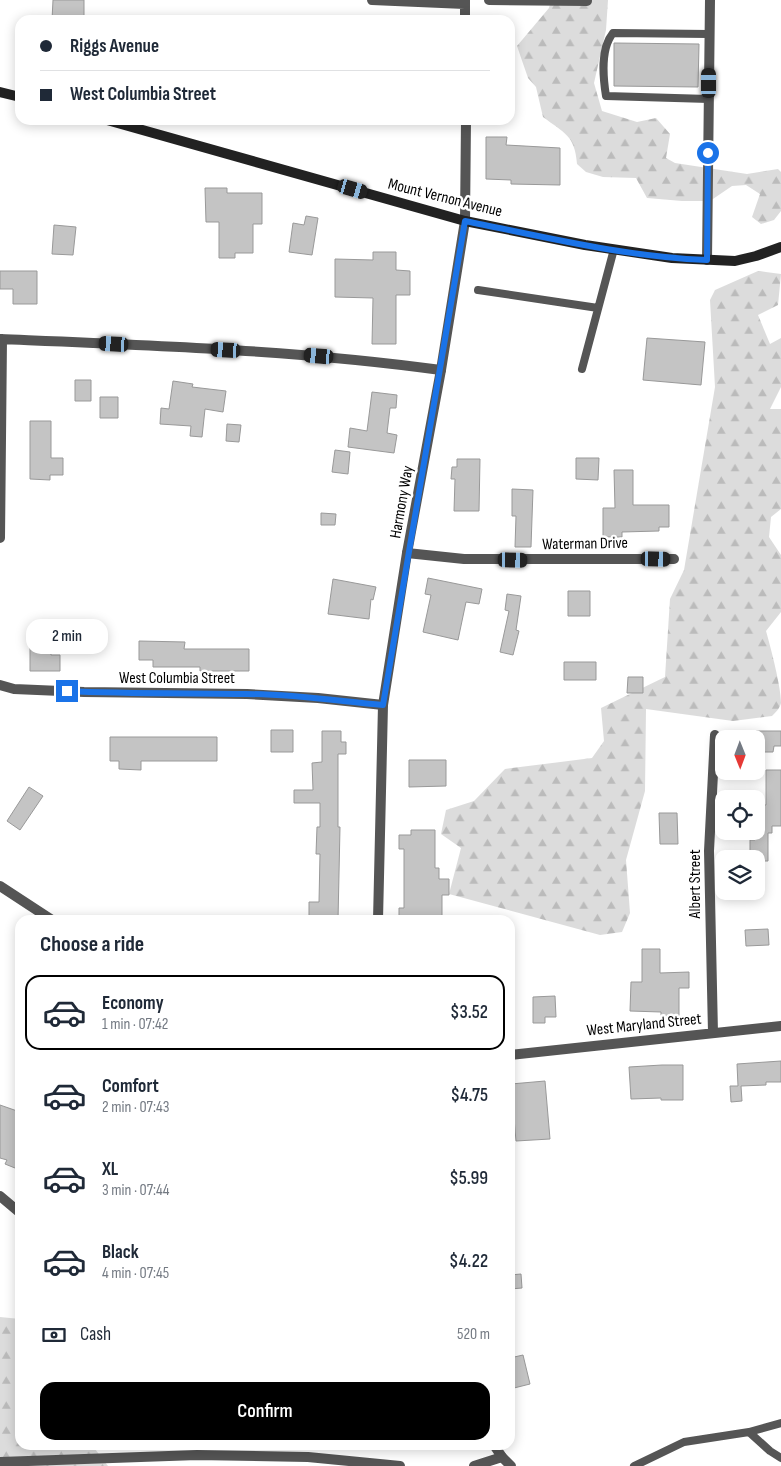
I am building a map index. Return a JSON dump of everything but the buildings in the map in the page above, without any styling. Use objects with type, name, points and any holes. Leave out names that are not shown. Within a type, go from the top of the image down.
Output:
[{"type":"main road","points":[[0,92],[15,96]]},
{"type":"main road","name":"Mount Vernon Avenue","points":[[125,125],[465,221],[614,249],[672,258],[735,261],[781,247]]},
{"type":"street","points":[[372,0],[465,2],[465,15]]},
{"type":"street","points":[[489,0],[588,0]]},
{"type":"street","points":[[707,260],[710,0]]},
{"type":"street","name":"Harmony Way","points":[[378,915],[383,705],[407,553],[441,370],[465,221],[466,125]]},
{"type":"street","points":[[0,538],[1,339],[264,351],[391,363],[441,370]]},
{"type":"street","name":"Waterman Drive","points":[[407,553],[473,559],[674,559]]},
{"type":"street","name":"West Columbia Street","points":[[0,685],[14,689],[84,692],[247,694],[318,698],[383,705]]},
{"type":"street","name":"Albert Street","points":[[713,1033],[709,851],[715,752]]},
{"type":"street","points":[[0,886],[44,915]]},
{"type":"street","name":"West Maryland Street","points":[[515,1054],[781,1026]]},
{"type":"street","points":[[0,1196],[15,1208]]},
{"type":"street","points":[[497,1450],[511,1466]]},
{"type":"street","points":[[0,1462],[197,1455],[308,1457],[400,1466]]},
{"type":"street","points":[[474,1466],[502,1457]]},
{"type":"lane","points":[[709,34],[613,33],[607,40],[604,60],[604,81],[606,96],[709,99]]},
{"type":"lane","points":[[582,369],[614,249]]},
{"type":"lane","points":[[478,290],[598,308]]},
{"type":"lane","points":[[634,1466],[684,1442],[749,1432],[781,1423]]},
{"type":"lane","points":[[749,1432],[770,1451],[781,1458]]},
{"type":"green space","points":[[551,0],[608,0],[606,30],[594,83],[602,111],[637,122],[656,118],[670,134],[666,158],[675,163],[747,174],[778,169],[781,172],[781,211],[774,220],[761,224],[752,217],[760,194],[746,185],[732,186],[710,201],[647,198],[636,178],[603,177],[586,172],[577,164],[576,154],[571,141],[562,131],[543,117],[536,87],[528,78],[517,46],[549,8]]},
{"type":"green space","points":[[758,271],[781,274],[778,305],[758,315],[770,344],[781,338],[781,387],[770,409],[781,409],[781,509],[771,517],[769,537],[781,555],[781,612],[766,631],[779,687],[780,707],[772,716],[733,721],[646,709],[645,791],[626,860],[630,913],[622,932],[600,935],[449,894],[461,848],[441,834],[446,810],[474,801],[505,769],[592,758],[604,741],[601,708],[665,677],[670,599],[684,570],[715,387],[710,300],[715,290]]},
{"type":"green space","points":[[0,1317],[15,1318],[15,1450],[96,1450],[108,1466],[0,1466]]},
{"type":"route","points":[[67,691],[247,694],[318,698],[383,705],[407,553],[441,370],[465,221],[586,245],[672,258],[707,260],[708,153]]}]
